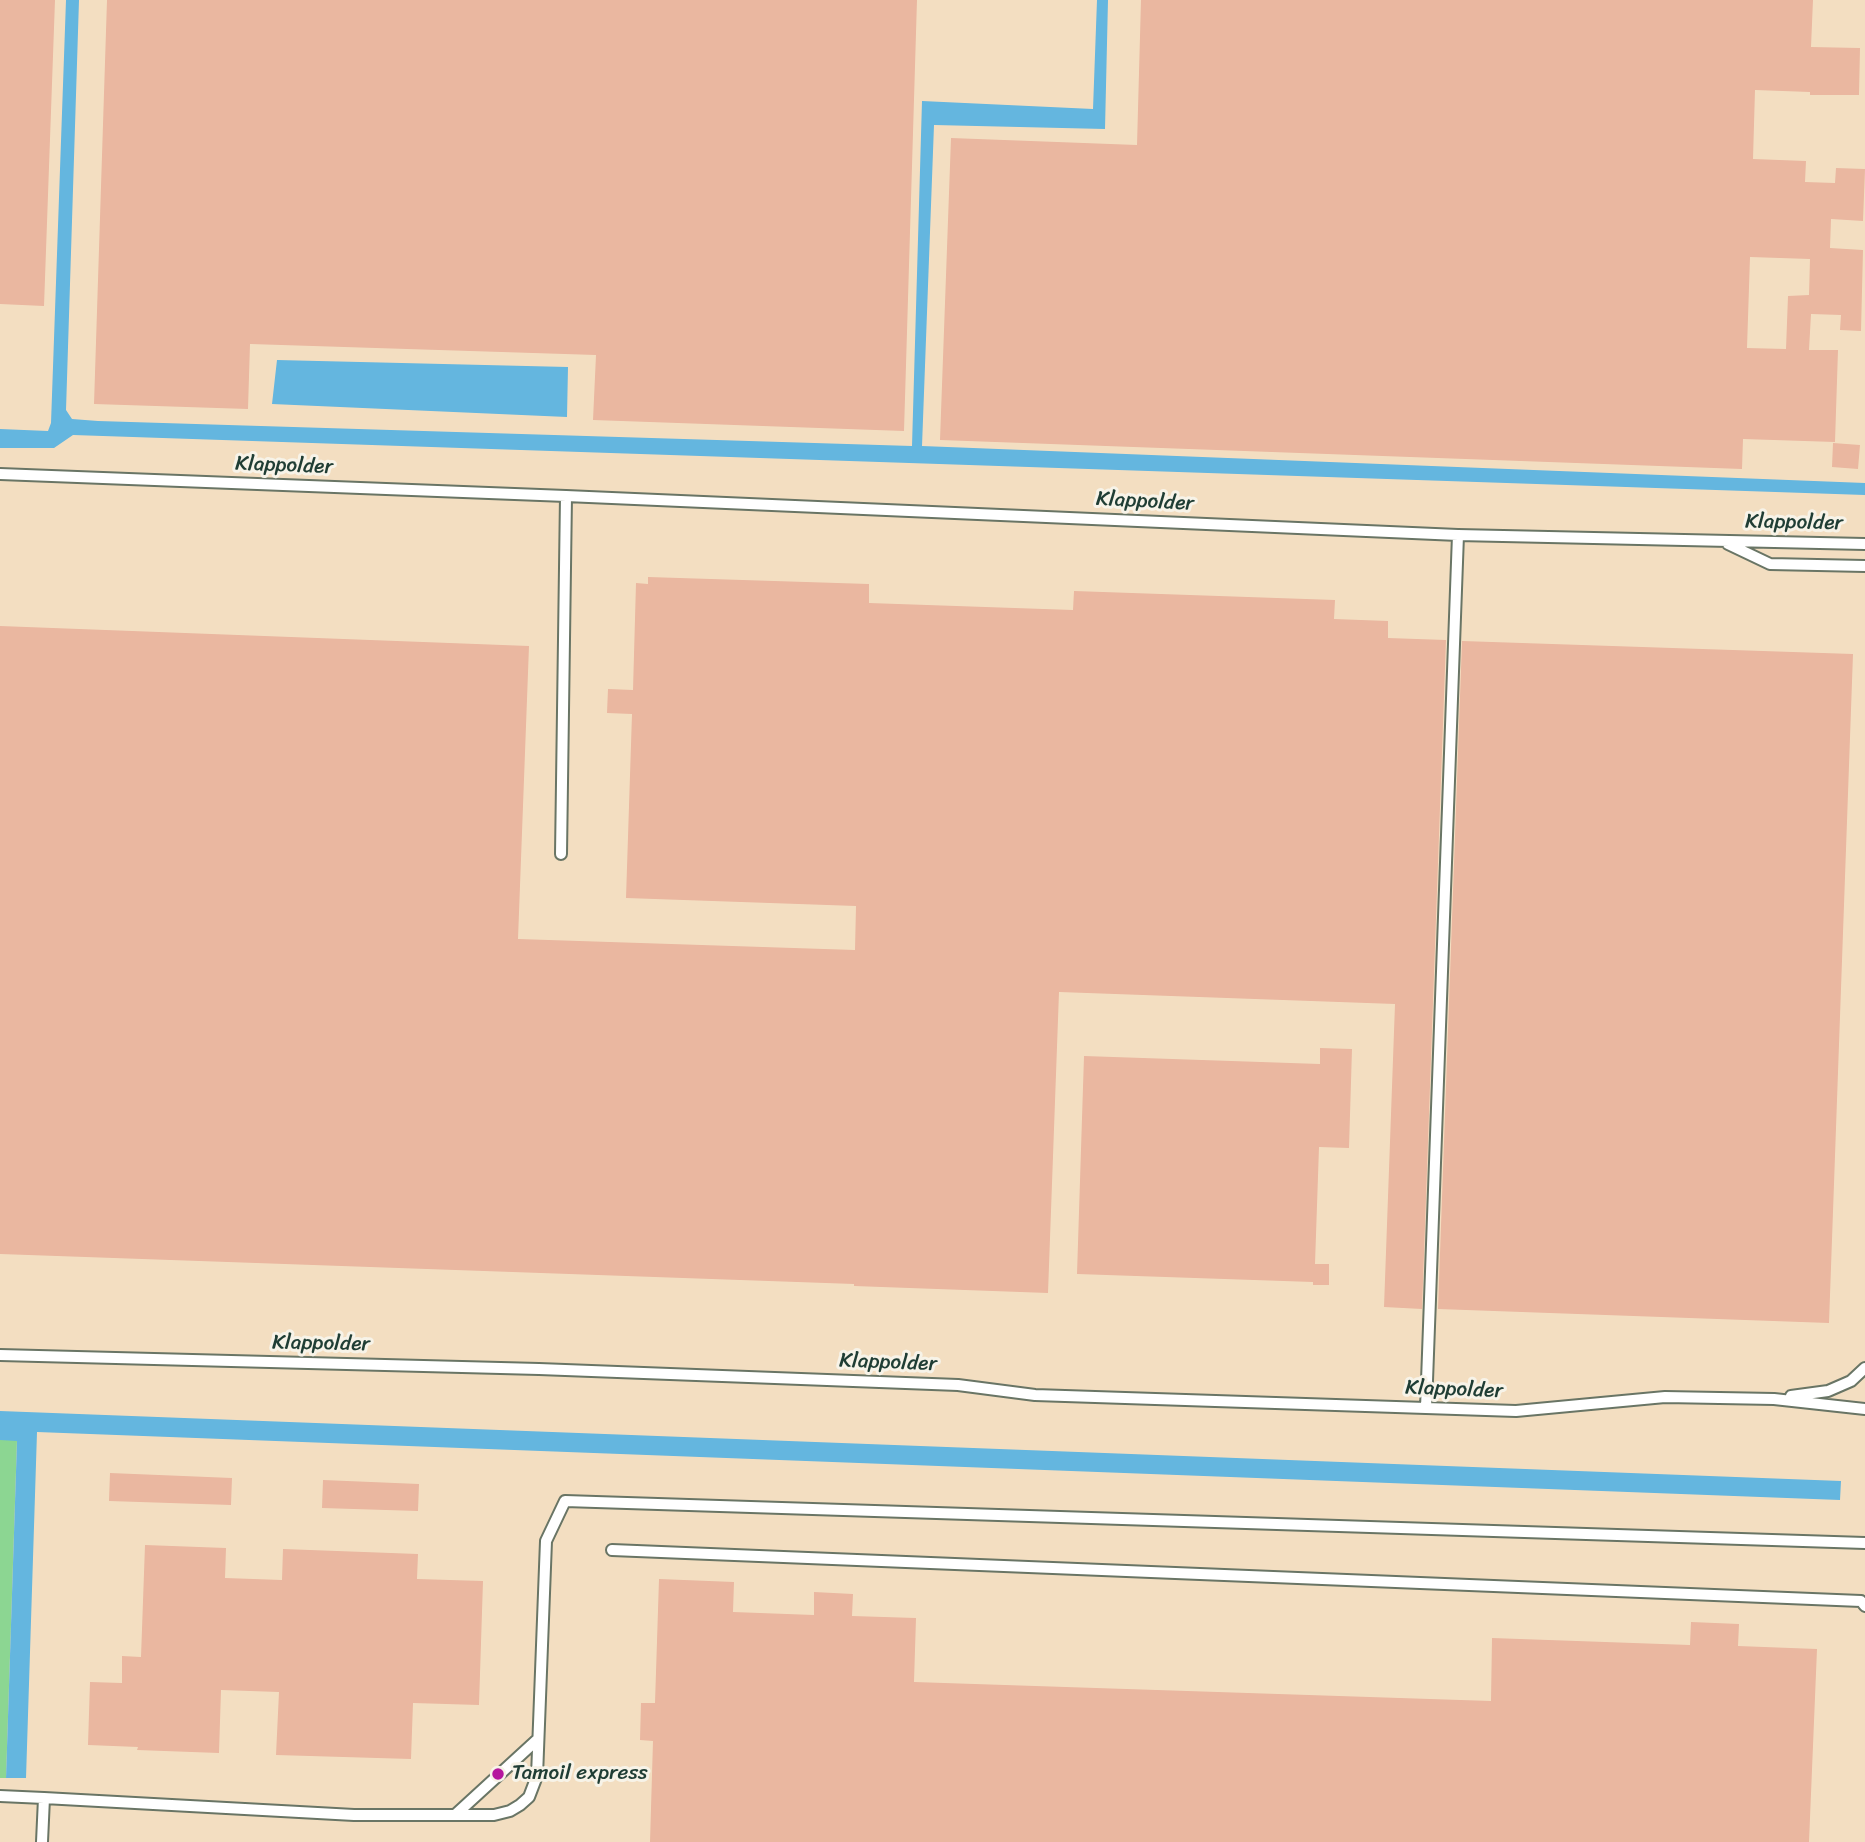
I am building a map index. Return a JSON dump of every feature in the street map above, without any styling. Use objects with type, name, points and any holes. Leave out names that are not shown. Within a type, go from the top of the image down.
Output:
[{"type":"lane","name":"Klappolder","points":[[0,474],[1458,535],[1865,544]]},
{"type":"lane","points":[[561,854],[566,496]]},
{"type":"lane","points":[[1426,1408],[1458,535]]},
{"type":"lane","name":"Klappolder","points":[[1722,541],[1770,564],[1865,566]]},
{"type":"lane","name":"Klappolder","points":[[0,1355],[539,1368],[958,1385],[1035,1395],[1516,1411],[1665,1397],[1774,1399],[1865,1409]]},
{"type":"lane","name":"Klappolder","points":[[1774,1399],[1828,1391],[1851,1381],[1865,1368]]},
{"type":"lane","points":[[0,1796],[354,1815],[501,1814],[520,1805],[528,1797],[537,1776],[545,1541],[565,1501],[1865,1543]]},
{"type":"lane","points":[[612,1550],[1861,1601],[1865,1606]]},
{"type":"lane","points":[[456,1815],[538,1739]]},
{"type":"lane","points":[[42,1842],[44,1798]]},
{"type":"green space","points":[[0,1440],[17,1440],[6,1778],[0,1778]]},
{"type":"water","points":[[66,0],[79,0],[66,410],[72,419],[912,446],[922,101],[1093,109],[1097,0],[1108,0],[1105,129],[934,125],[922,446],[1865,483],[1865,495],[73,435],[54,448],[0,448],[0,429],[48,431],[51,423]]},
{"type":"water","points":[[277,360],[568,367],[567,417],[272,404]]},
{"type":"water","points":[[0,1411],[1841,1481],[1840,1500],[37,1432],[26,1778],[6,1778],[17,1441],[0,1440]]},
{"type":"building","points":[[0,0],[55,0],[44,306],[0,304]]},
{"type":"building","points":[[107,0],[917,0],[904,431],[593,420],[596,355],[250,344],[248,409],[94,404]]},
{"type":"building","points":[[1141,0],[1813,0],[1811,47],[1860,48],[1859,95],[1810,95],[1810,92],[1755,90],[1753,159],[1806,161],[1805,182],[1835,183],[1836,168],[1865,169],[1863,221],[1831,219],[1830,248],[1863,250],[1861,331],[1840,330],[1841,315],[1811,314],[1809,350],[1838,350],[1835,442],[1743,439],[1742,469],[940,440],[951,138],[1137,145]],"holes":[[[1750,257],[1810,259],[1809,295],[1788,296],[1786,349],[1747,348]]]},
{"type":"building","points":[[1833,443],[1860,445],[1858,469],[1832,467]]},
{"type":"building","points":[[648,577],[869,584],[869,603],[1073,610],[1074,591],[1335,600],[1334,619],[1388,621],[1388,638],[1446,640],[1422,1309],[1384,1307],[1395,1004],[1059,992],[1048,1293],[0,1254],[0,626],[529,646],[518,939],[855,950],[856,906],[626,898],[632,714],[607,713],[608,689],[633,690],[636,583],[648,584]]},
{"type":"building","points":[[1462,641],[1853,654],[1829,1323],[1438,1309]]},
{"type":"building","points":[[1320,1048],[1352,1049],[1349,1148],[1319,1147],[1315,1264],[1329,1264],[1329,1285],[1313,1285],[1313,1282],[1077,1274],[1084,1056],[1320,1064]]},
{"type":"building","points":[[110,1473],[232,1478],[231,1505],[109,1501]]},
{"type":"building","points":[[323,1480],[419,1484],[418,1511],[322,1508]]},
{"type":"building","points":[[145,1545],[226,1548],[225,1578],[282,1580],[283,1549],[418,1554],[417,1579],[483,1581],[479,1705],[413,1703],[411,1759],[276,1755],[279,1692],[221,1690],[219,1753],[88,1745],[90,1682],[122,1683],[122,1656],[141,1657]]},
{"type":"building","points":[[659,1579],[734,1582],[733,1612],[814,1615],[814,1592],[853,1594],[852,1616],[916,1618],[914,1682],[1491,1701],[1492,1638],[1690,1645],[1691,1622],[1739,1624],[1738,1646],[1817,1649],[1809,1842],[650,1842],[653,1741],[640,1740],[641,1703],[655,1703]]},
{"type":"place","name":"Tamoil express","points":[[498,1774]]}]
